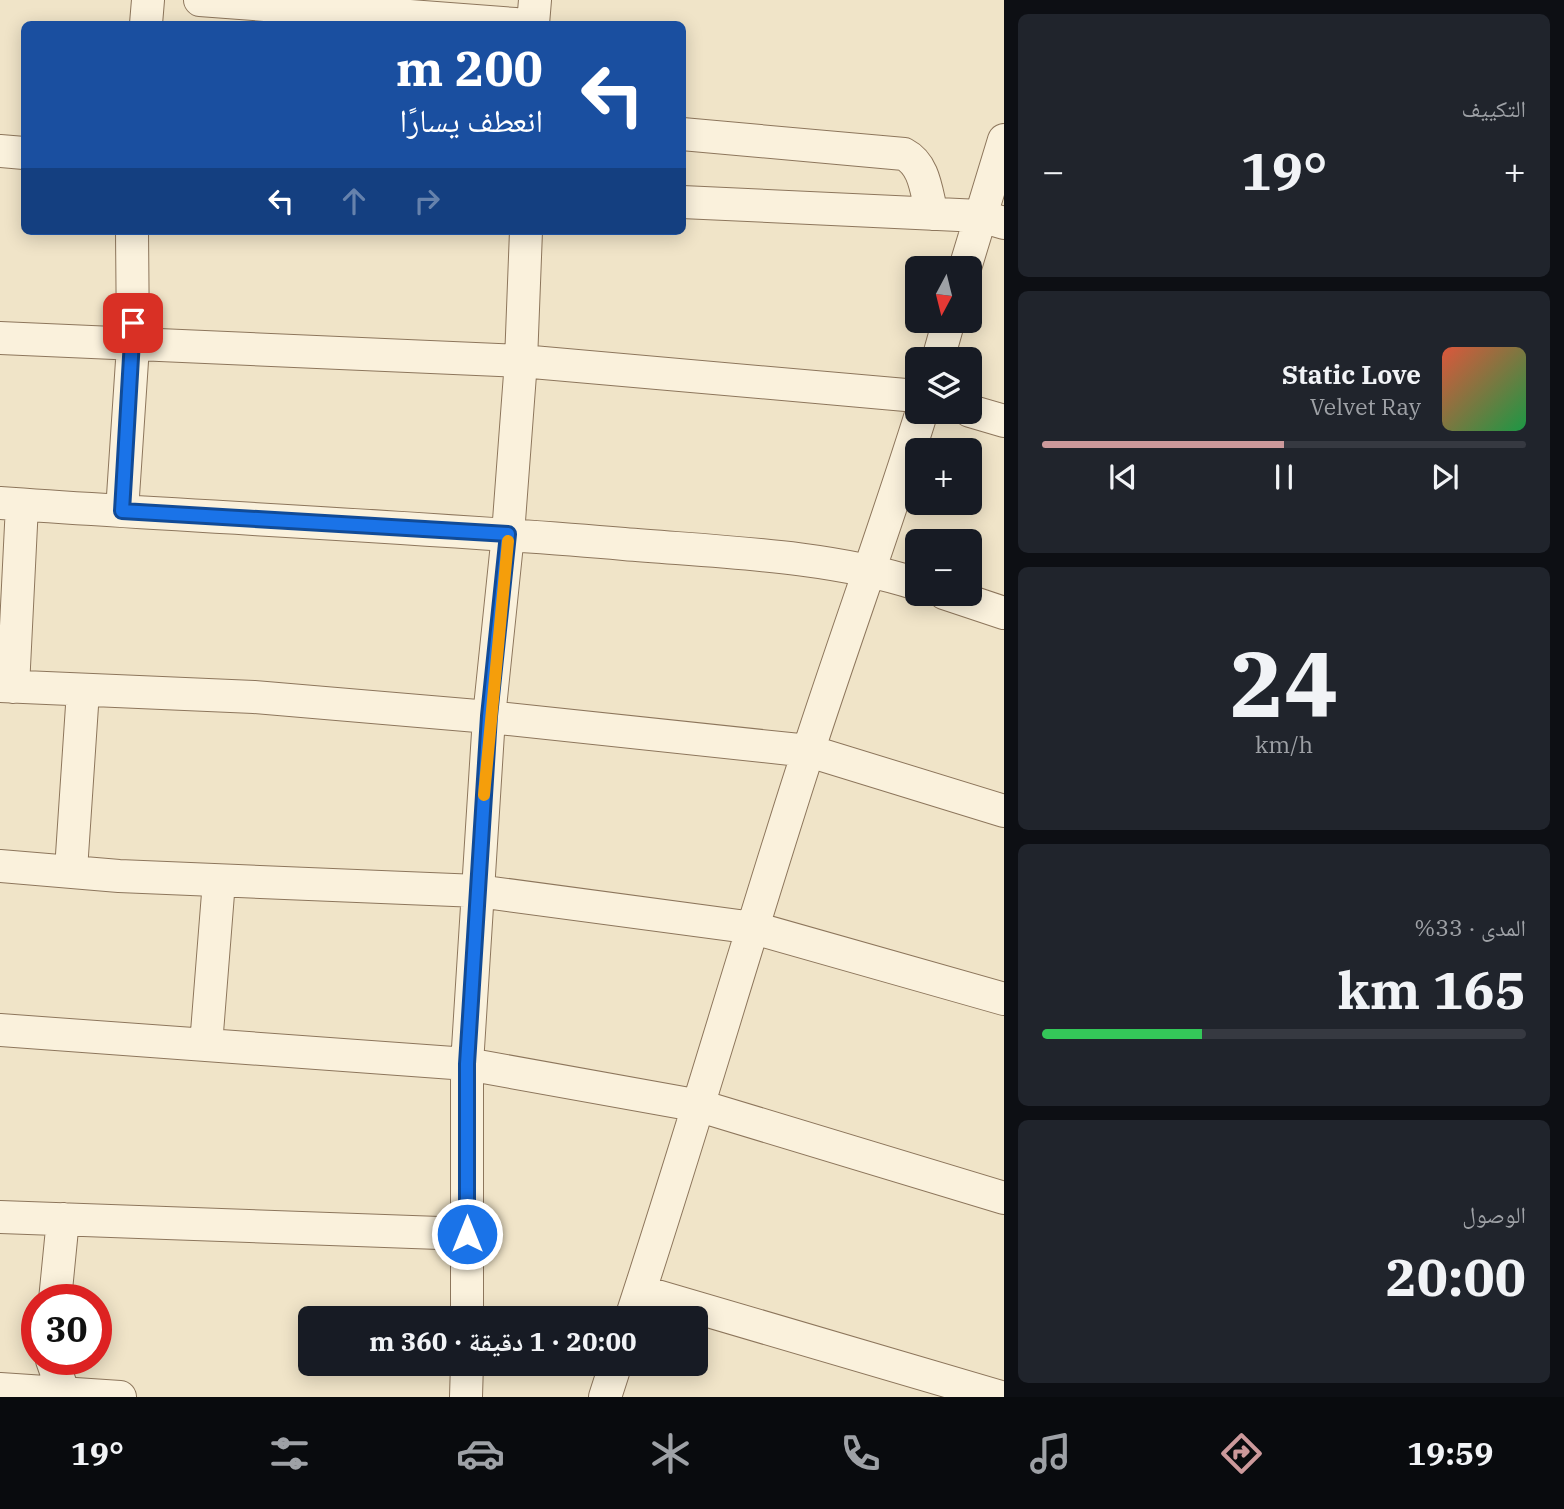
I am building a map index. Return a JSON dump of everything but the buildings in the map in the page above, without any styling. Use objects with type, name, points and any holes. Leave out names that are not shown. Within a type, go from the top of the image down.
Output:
[{"type":"street","points":[[146,21],[148,0]]},
{"type":"street","points":[[200,0],[476,21]]},
{"type":"street","points":[[533,21],[534,0]]},
{"type":"street","points":[[686,134],[904,154],[914,159],[920,168],[932,214]]},
{"type":"street","points":[[972,256],[992,220],[1004,141]]},
{"type":"street","points":[[0,151],[21,153]]},
{"type":"street","points":[[686,202],[932,214],[992,220]]},
{"type":"street","points":[[122,511],[134,346],[132,235]]},
{"type":"street","points":[[467,1306],[467,1064],[489,716],[508,534],[521,361],[526,235]]},
{"type":"street","points":[[0,338],[521,361],[905,395]]},
{"type":"street","points":[[982,415],[1004,421]]},
{"type":"street","points":[[918,424],[872,569],[808,751],[701,1107],[635,1304],[943,1390],[1001,1397]]},
{"type":"street","points":[[905,580],[872,569],[508,534],[11,504],[6,687],[254,697],[489,716],[808,751],[1004,811]]},
{"type":"street","points":[[982,606],[1004,613]]},
{"type":"street","points":[[71,870],[83,691]]},
{"type":"street","points":[[0,866],[219,881],[478,891],[754,928],[1004,999]]},
{"type":"street","points":[[206,1045],[219,881]]},
{"type":"street","points":[[0,1030],[467,1064],[701,1107],[1004,1198]]},
{"type":"street","points":[[0,1217],[467,1234]]},
{"type":"street","points":[[57,1284],[63,1219]]},
{"type":"street","points":[[58,1375],[65,1395]]},
{"type":"street","points":[[467,1376],[467,1397]]},
{"type":"street","points":[[605,1397],[612,1376]]},
{"type":"street","points":[[0,1389],[120,1397]]},
{"type":"slow traffic","points":[[484,795],[489,716],[508,541]]},
{"type":"route","points":[[133,323],[134,346],[122,511],[508,534],[489,716],[467,1064],[467,1234]]}]
